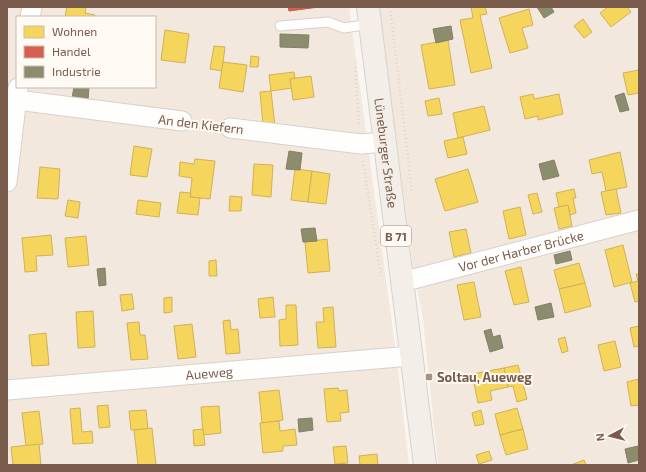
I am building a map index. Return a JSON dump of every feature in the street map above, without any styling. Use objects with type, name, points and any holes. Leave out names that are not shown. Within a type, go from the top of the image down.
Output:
[{"type":"main road","name":"Lüneburger Straße","points":[[369,16],[385,142],[392,280],[411,356],[425,465]]},
{"type":"street","name":"An den Kiefern","points":[[18,93],[182,121]]},
{"type":"street","points":[[7,182],[18,93]]},
{"type":"street","name":"An den Kiefern","points":[[230,128],[361,144],[385,142]]},
{"type":"street","name":"Vor der Harber Brücke","points":[[392,280],[582,236],[639,220]]},
{"type":"street","name":"Aueweg","points":[[7,390],[411,356]]},
{"type":"lane","points":[[280,26],[328,22],[344,28],[369,16]]},
{"type":"path","points":[[355,66],[361,144],[392,280]]},
{"type":"path","name":"An den Kiefern","points":[[182,121],[230,128]]},
{"type":"shaded area","points":[[7,7],[349,7],[395,346],[409,465],[7,465]]},
{"type":"shaded area","points":[[379,7],[639,7],[639,465],[438,465],[423,319],[413,268]]},
{"type":"building: Wohnen","points":[[67,7],[86,7],[85,13],[95,15],[94,16],[65,16]]},
{"type":"building: Wohnen","points":[[471,7],[485,7],[487,14],[480,15],[492,68],[471,73],[460,20],[473,18]]},
{"type":"building: Wohnen","points":[[608,7],[627,7],[631,12],[611,27],[600,13]]},
{"type":"building: Wohnen","points":[[529,9],[533,25],[522,28],[528,48],[510,53],[499,18]]},
{"type":"building: Wohnen","points":[[583,19],[592,32],[584,38],[574,26]]},
{"type":"building: Wohnen","points":[[165,30],[189,34],[185,63],[161,60]]},
{"type":"building: Wohnen","points":[[448,40],[455,85],[429,89],[421,45]]},
{"type":"building: Wohnen","points":[[214,46],[225,47],[222,71],[210,69]]},
{"type":"building: Wohnen","points":[[251,56],[259,57],[258,67],[250,67]]},
{"type":"building: Wohnen","points":[[223,62],[247,65],[243,92],[219,88]]},
{"type":"building: Wohnen","points":[[639,70],[639,93],[628,95],[623,73]]},
{"type":"building: Wohnen","points":[[294,72],[295,78],[290,79],[292,88],[271,91],[269,75]]},
{"type":"building: Wohnen","points":[[311,76],[314,97],[293,100],[290,79]]},
{"type":"building: Wohnen","points":[[271,91],[275,126],[263,125],[260,92]]},
{"type":"building: Wohnen","points":[[533,94],[534,99],[559,94],[563,114],[538,120],[538,116],[525,119],[520,97]]},
{"type":"building: Wohnen","points":[[439,98],[442,114],[428,116],[425,101]]},
{"type":"building: Wohnen","points":[[484,106],[490,130],[458,138],[453,113]]},
{"type":"building: Wohnen","points":[[463,137],[467,154],[448,158],[444,141]]},
{"type":"building: Wohnen","points":[[134,146],[152,149],[147,177],[130,175]]},
{"type":"building: Wohnen","points":[[620,152],[627,187],[606,191],[602,172],[592,174],[589,160]]},
{"type":"building: Wohnen","points":[[195,159],[215,161],[210,199],[190,197],[192,178],[179,176],[180,162],[194,164]]},
{"type":"building: Wohnen","points":[[254,164],[273,165],[271,197],[252,195]]},
{"type":"building: Wohnen","points":[[40,167],[60,169],[58,199],[37,198]]},
{"type":"building: Wohnen","points":[[295,169],[312,171],[308,202],[291,200]]},
{"type":"building: Wohnen","points":[[468,169],[478,202],[445,211],[435,179]]},
{"type":"building: Wohnen","points":[[312,171],[330,174],[326,204],[308,202]]},
{"type":"building: Wohnen","points":[[574,189],[576,198],[573,198],[576,213],[570,215],[568,205],[559,207],[556,193]]},
{"type":"building: Wohnen","points":[[616,189],[621,213],[606,215],[601,192]]},
{"type":"building: Wohnen","points":[[180,192],[191,193],[190,197],[200,198],[198,215],[177,213]]},
{"type":"building: Wohnen","points":[[537,193],[542,212],[533,214],[528,195]]},
{"type":"building: Wohnen","points":[[230,196],[242,197],[241,211],[229,211]]},
{"type":"building: Wohnen","points":[[68,200],[80,202],[78,218],[65,216]]},
{"type":"building: Wohnen","points":[[138,200],[161,203],[159,217],[136,214]]},
{"type":"building: Wohnen","points":[[568,205],[572,226],[559,229],[554,208]]},
{"type":"building: Wohnen","points":[[520,207],[526,235],[509,239],[503,211]]},
{"type":"building: Wohnen","points":[[466,229],[471,253],[454,257],[449,232]]},
{"type":"building: Wohnen","points":[[51,235],[53,255],[36,256],[37,271],[25,272],[22,238]]},
{"type":"building: Wohnen","points":[[86,236],[89,265],[68,267],[65,238]]},
{"type":"building: Wohnen","points":[[327,239],[330,271],[308,273],[305,242]]},
{"type":"building: Wohnen","points":[[623,245],[632,282],[614,287],[605,250]]},
{"type":"building: Wohnen","points":[[216,260],[217,276],[209,276],[209,261]]},
{"type":"building: Wohnen","points":[[579,263],[585,283],[559,289],[554,270]]},
{"type":"building: Wohnen","points":[[521,267],[529,302],[514,305],[505,271]]},
{"type":"building: Wohnen","points":[[636,274],[639,274],[639,301],[635,302],[630,283],[638,281]]},
{"type":"building: Wohnen","points":[[474,282],[481,317],[464,320],[457,285]]},
{"type":"building: Wohnen","points":[[585,283],[591,306],[565,313],[559,289]]},
{"type":"building: Wohnen","points":[[132,294],[134,309],[122,311],[120,295]]},
{"type":"building: Wohnen","points":[[172,297],[172,312],[164,313],[164,298]]},
{"type":"building: Wohnen","points":[[273,297],[275,317],[260,318],[258,299]]},
{"type":"building: Wohnen","points":[[286,305],[296,305],[298,345],[280,346],[279,320],[286,319]]},
{"type":"building: Wohnen","points":[[333,307],[336,347],[318,348],[316,322],[324,322],[323,308]]},
{"type":"building: Wohnen","points":[[93,311],[95,347],[78,348],[76,312]]},
{"type":"building: Wohnen","points":[[230,320],[231,330],[238,329],[240,353],[226,354],[223,321]]},
{"type":"building: Wohnen","points":[[139,322],[140,335],[145,335],[148,359],[131,360],[127,323]]},
{"type":"building: Wohnen","points":[[192,324],[196,357],[178,359],[174,326]]},
{"type":"building: Wohnen","points":[[639,326],[639,346],[634,347],[630,328]]},
{"type":"building: Wohnen","points":[[46,333],[49,365],[32,366],[29,335]]},
{"type":"building: Wohnen","points":[[565,337],[568,351],[562,353],[558,339]]},
{"type":"building: Wohnen","points":[[615,341],[621,367],[604,371],[598,345]]},
{"type":"building: Wohnen","points":[[518,365],[527,399],[517,402],[513,386],[508,387],[504,368]]},
{"type":"building: Wohnen","points":[[504,368],[508,387],[490,391],[492,400],[478,403],[472,374]]},
{"type":"building: Wohnen","points":[[639,379],[639,405],[631,406],[627,382]]},
{"type":"building: Wohnen","points":[[338,388],[339,391],[347,390],[349,412],[340,413],[341,421],[327,422],[324,389]]},
{"type":"building: Wohnen","points":[[279,390],[283,420],[262,423],[259,392]]},
{"type":"building: Wohnen","points":[[108,405],[110,427],[99,428],[97,406]]},
{"type":"building: Wohnen","points":[[219,406],[221,433],[203,435],[201,407]]},
{"type":"building: Wohnen","points":[[80,408],[82,432],[92,431],[93,443],[73,444],[70,409]]},
{"type":"building: Wohnen","points":[[517,408],[523,429],[500,435],[495,414]]},
{"type":"building: Wohnen","points":[[146,410],[148,429],[131,430],[129,411]]},
{"type":"building: Wohnen","points":[[481,410],[484,424],[475,426],[472,413]]},
{"type":"building: Wohnen","points":[[39,411],[43,444],[26,446],[22,413]]},
{"type":"building: Wohnen","points":[[279,421],[280,431],[295,429],[297,445],[283,446],[283,451],[263,453],[260,423]]},
{"type":"building: Wohnen","points":[[152,428],[156,465],[138,465],[134,430]]},
{"type":"building: Wohnen","points":[[203,429],[205,445],[194,446],[193,430]]},
{"type":"building: Wohnen","points":[[523,429],[528,449],[506,455],[500,435]]},
{"type":"building: Wohnen","points":[[39,444],[41,465],[13,465],[11,447]]},
{"type":"building: Wohnen","points":[[346,446],[348,463],[335,464],[333,447]]},
{"type":"building: Wohnen","points":[[489,451],[492,460],[479,464],[476,455]]},
{"type":"building: Wohnen","points":[[377,454],[378,465],[360,465],[359,456]]},
{"type":"building: Wohnen","points":[[584,460],[586,465],[571,465]]},
{"type":"building: Handel","points":[[288,7],[319,7],[289,11]]},
{"type":"building: Industrie","points":[[537,7],[551,7],[554,12],[544,18]]},
{"type":"building: Industrie","points":[[451,26],[453,39],[436,43],[433,29]]},
{"type":"building: Industrie","points":[[280,34],[309,35],[308,48],[280,47]]},
{"type":"building: Industrie","points":[[74,88],[89,88],[88,100],[72,98]]},
{"type":"building: Industrie","points":[[624,93],[629,110],[620,112],[615,96]]},
{"type":"building: Industrie","points":[[289,151],[302,153],[300,170],[286,169]]},
{"type":"building: Industrie","points":[[554,160],[559,176],[543,180],[539,164]]},
{"type":"building: Industrie","points":[[315,228],[317,241],[303,242],[301,229]]},
{"type":"building: Industrie","points":[[570,251],[572,260],[556,264],[554,255]]},
{"type":"building: Industrie","points":[[105,268],[106,285],[99,286],[97,269]]},
{"type":"building: Industrie","points":[[551,303],[554,317],[538,320],[535,307]]},
{"type":"building: Industrie","points":[[491,329],[493,337],[500,335],[503,348],[490,352],[484,331]]},
{"type":"building: Industrie","points":[[312,418],[313,430],[299,432],[298,419]]},
{"type":"building: Industrie","points":[[638,446],[639,460],[628,463],[625,449]]},
{"type":"place","name":"Soltau, Aueweg","points":[[429,377]]}]
